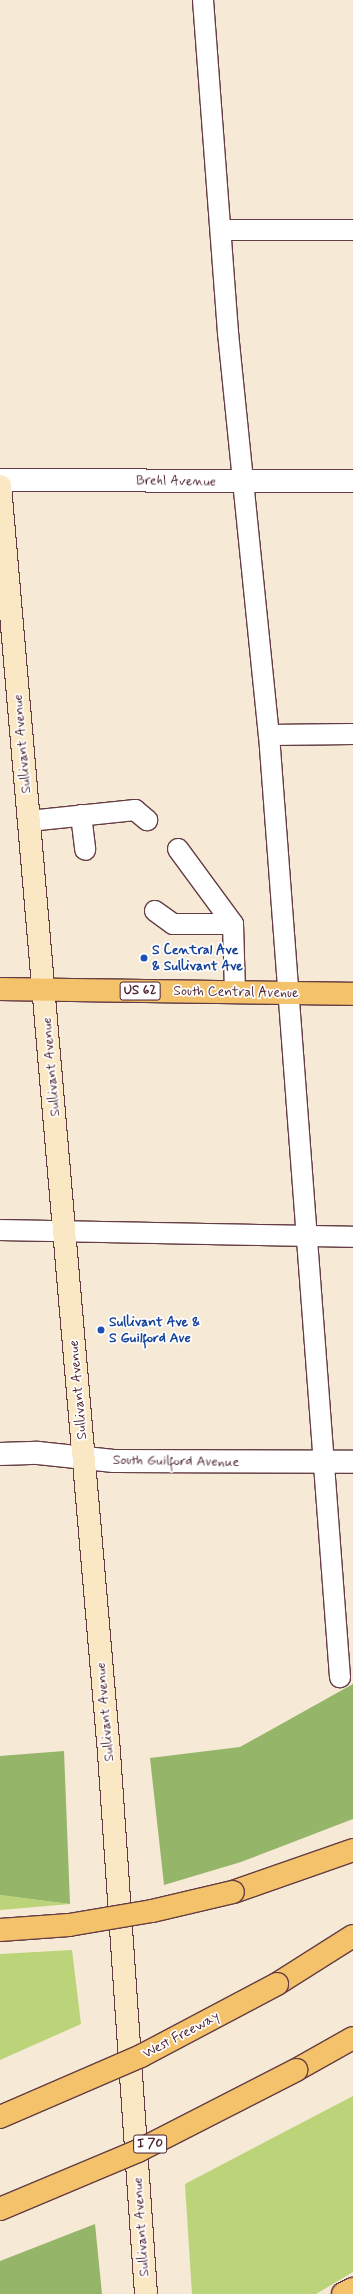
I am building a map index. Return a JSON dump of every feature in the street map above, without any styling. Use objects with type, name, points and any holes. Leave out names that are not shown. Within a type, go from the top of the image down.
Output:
[{"type":"main road","name":"Sullivant Avenue","points":[[0,486],[4,576],[29,821],[44,989],[109,1753],[146,2294]]},
{"type":"main road","name":"South Central Avenue","points":[[0,989],[353,994]]},
{"type":"main road","points":[[0,1930],[70,1925],[152,1911],[233,1892],[353,1850]]},
{"type":"main road","name":"West Freeway","points":[[0,2117],[141,2056],[277,1984],[353,1936]]},
{"type":"main road","name":"I 70","points":[[0,2209],[138,2151],[296,2070],[353,2038]]},
{"type":"main road","points":[[343,2294],[353,2289]]},
{"type":"street","name":"Brehl Avenue","points":[[0,480],[242,482],[353,481]]},
{"type":"street","name":"South Guilford Avenue","points":[[0,1454],[83,1457],[114,1461],[353,1462]]},
{"type":"lane","points":[[203,0],[223,230],[242,482],[269,735],[307,1239],[321,1462],[340,1677]]},
{"type":"lane","points":[[223,230],[353,230]]},
{"type":"lane","points":[[269,735],[353,734]]},
{"type":"lane","points":[[29,821],[134,810],[147,820]]},
{"type":"lane","points":[[81,815],[85,850]]},
{"type":"lane","points":[[178,849],[233,924],[235,992]]},
{"type":"lane","points":[[155,911],[173,924],[233,924]]},
{"type":"lane","points":[[0,1230],[64,1229],[307,1239],[353,1237]]},
{"type":"green space","points":[[353,1684],[353,1819],[241,1862],[164,1885],[150,1758],[240,1747]]},
{"type":"green space","points":[[64,1751],[70,1904],[0,1895],[0,1756]]},
{"type":"green space","points":[[0,1895],[70,1904],[0,1910]]},
{"type":"green space","points":[[72,1950],[81,2024],[0,2060],[0,1954]]},
{"type":"green space","points":[[353,2096],[353,2272],[316,2294],[192,2294],[185,2184]]},
{"type":"green space","points":[[95,2224],[102,2294],[0,2294],[0,2261]]},
{"type":"place","name":"S Central Ave & Sullivant Ave","points":[[144,958]]},
{"type":"place","name":"Sullivant Ave & S Guilford Ave","points":[[101,1330]]}]
